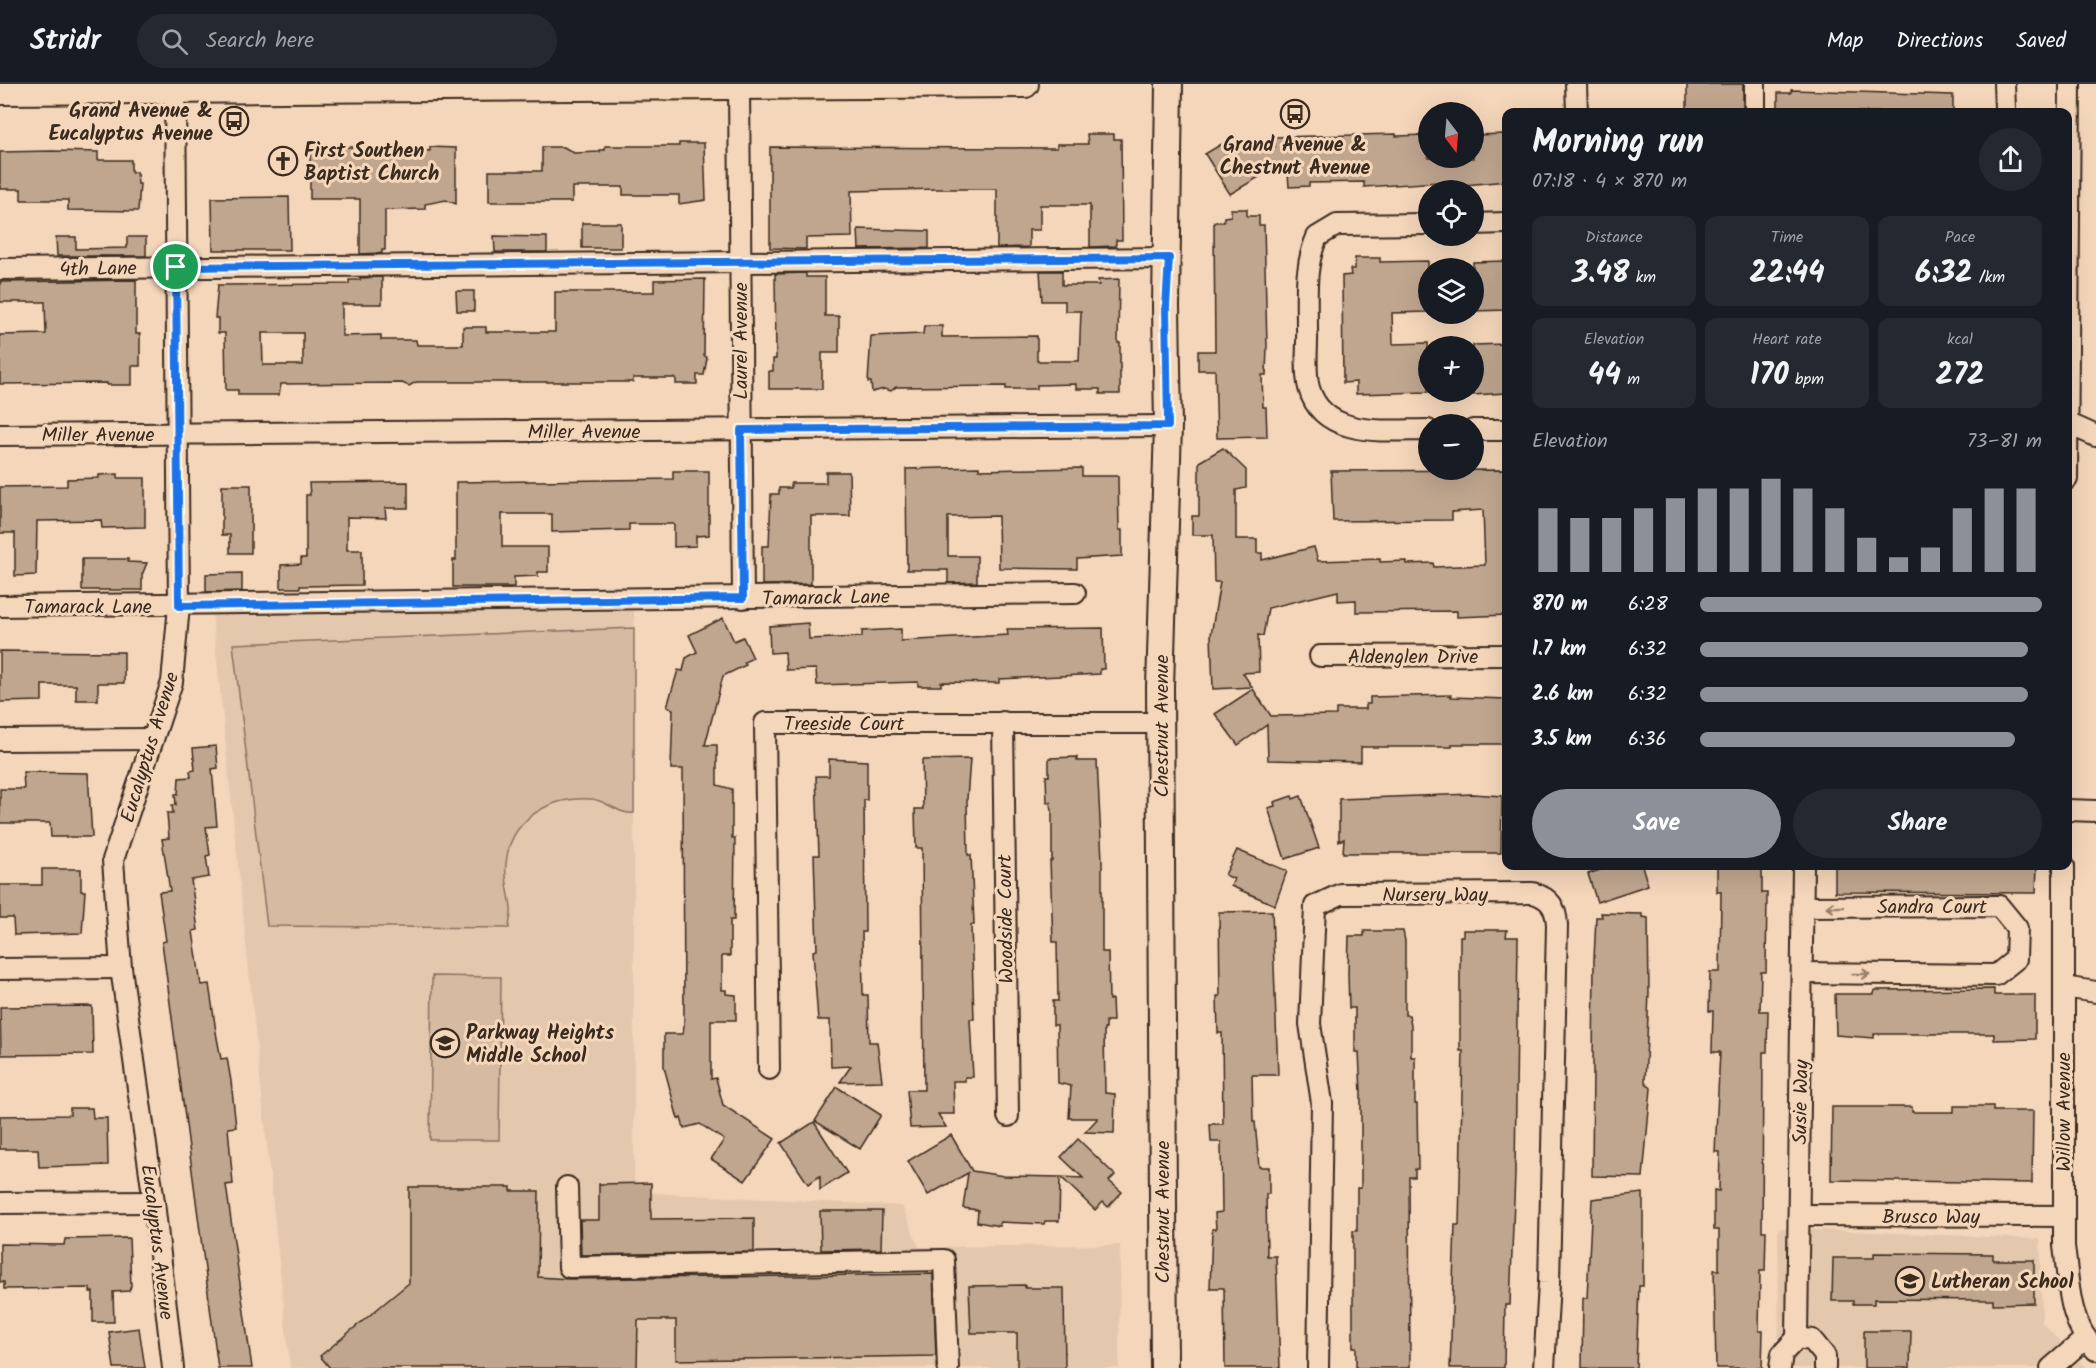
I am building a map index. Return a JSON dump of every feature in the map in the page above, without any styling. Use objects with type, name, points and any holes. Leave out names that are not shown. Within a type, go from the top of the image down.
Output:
[{"type":"main road","points":[[0,92],[175,87],[1025,84]]},
{"type":"main road","name":"Chestnut Avenue","points":[[1164,1368],[1160,723],[1168,426],[1166,307],[1169,258],[1169,84]]},
{"type":"street","name":"Laurel Avenue","points":[[739,84],[743,598]]},
{"type":"street","points":[[1576,84],[1577,108]]},
{"type":"street","points":[[1755,84],[1755,108]]},
{"type":"street","points":[[2004,84],[2005,108]]},
{"type":"street","points":[[2070,84],[2070,108]]},
{"type":"street","name":"Eucalyptus Avenue","points":[[173,1368],[154,1202],[121,968],[113,860],[172,681],[179,606],[175,87]]},
{"type":"street","points":[[1484,224],[1502,223]]},
{"type":"street","points":[[1418,224],[1337,225],[1317,237],[1306,272],[1308,386],[1316,405],[1335,421],[1362,431],[1418,430]]},
{"type":"street","name":"4th Lane","points":[[0,269],[1169,258]]},
{"type":"street","points":[[2072,425],[2096,436]]},
{"type":"street","name":"Miller Avenue","points":[[0,435],[1168,426]]},
{"type":"street","points":[[1484,430],[1502,430]]},
{"type":"street","name":"Tamarack Lane","points":[[0,606],[179,606],[1075,593]]},
{"type":"street","name":"Aldenglen Drive","points":[[1320,656],[1502,655]]},
{"type":"street","name":"Woodside Court","points":[[1003,722],[1008,1116]]},
{"type":"street","name":"Treeside Court","points":[[769,1069],[765,723],[1160,723]]},
{"type":"street","points":[[0,740],[153,739]]},
{"type":"street","points":[[2072,810],[2096,811]]},
{"type":"street","name":"Susie Way","points":[[1797,1338],[1803,870]]},
{"type":"street","name":"Willow Avenue","points":[[2064,870],[2062,1216],[2072,1309],[2091,1344]]},
{"type":"street","name":"Nursery Way","points":[[1318,1368],[1322,1103],[1311,1024],[1315,906],[1341,894],[1533,893],[1551,902],[1556,913],[1557,925],[1549,1283],[1544,1368]]},
{"type":"street","name":"Sandra Court","points":[[1802,973],[1996,975],[2016,959],[2017,928],[1999,906],[1803,907]]},
{"type":"street","points":[[0,969],[121,968]]},
{"type":"street","points":[[2064,987],[2096,992]]},
{"type":"street","points":[[567,1187],[569,1267],[944,1260],[948,1368]]},
{"type":"street","points":[[0,1203],[154,1202]]},
{"type":"street","name":"Brusco Way","points":[[1799,1215],[2062,1216]]},
{"type":"street","points":[[1780,1368],[1782,1354],[1797,1338],[1812,1340],[1825,1356],[1825,1368]]},
{"type":"street","points":[[2051,1368],[2091,1344]]},
{"type":"shaded area","name":"Parkway Heights Middle School","points":[[634,611],[634,1192],[902,1206],[919,1247],[1120,1245],[1119,1368],[290,1368],[212,613]]},
{"type":"shaded area","points":[[634,628],[634,813],[623,812],[597,800],[575,799],[546,807],[523,823],[509,848],[506,864],[511,912],[509,928],[267,926],[233,644]]},
{"type":"shaded area","points":[[432,976],[501,977],[499,1140],[430,1140]]},
{"type":"shaded area","name":"Lutheran School","points":[[1778,1228],[2040,1239],[2042,1323],[2086,1368],[1779,1368]]},
{"type":"building","points":[[1687,84],[1743,84],[1743,108],[1687,108]]},
{"type":"building","points":[[1791,90],[1953,95],[1953,108],[1778,108],[1778,93],[1791,93]]},
{"type":"building","points":[[1087,134],[1114,134],[1114,139],[1121,139],[1122,240],[1116,240],[1116,246],[1090,247],[1090,205],[1040,205],[1040,230],[1029,230],[1029,247],[997,248],[997,189],[939,189],[851,191],[852,237],[806,238],[806,249],[770,248],[770,147],[1057,148],[1057,144],[1088,144]]},
{"type":"building","points":[[1502,134],[1502,181],[1484,183],[1484,180],[1418,180],[1418,183],[1364,187],[1364,182],[1309,183],[1309,186],[1289,187],[1288,173],[1264,174],[1230,194],[1205,154],[1235,136],[1240,143],[1245,141],[1249,148],[1275,147],[1275,137],[1418,135],[1418,168],[1484,168],[1484,135]]},
{"type":"building","points":[[679,143],[704,143],[706,200],[679,204],[679,195],[623,195],[623,187],[572,187],[572,202],[489,202],[489,171],[542,171],[542,147],[564,147],[574,153],[600,152],[600,150],[605,150],[605,146],[679,146]]},
{"type":"building","points":[[321,147],[362,147],[362,152],[399,148],[430,151],[430,147],[456,148],[456,204],[446,200],[425,204],[425,209],[385,210],[385,250],[382,250],[382,253],[360,254],[360,199],[310,199],[310,152],[321,152]]},
{"type":"building","points":[[0,152],[98,152],[98,160],[131,160],[131,172],[137,172],[138,184],[140,184],[138,211],[68,210],[68,200],[21,200],[21,189],[0,189]]},
{"type":"building","points":[[289,197],[290,250],[213,250],[212,198]]},
{"type":"building","points":[[1231,209],[1247,209],[1247,216],[1259,216],[1259,225],[1264,225],[1267,346],[1266,375],[1262,375],[1267,437],[1217,438],[1215,370],[1198,370],[1198,351],[1215,351],[1214,222],[1224,222],[1224,217],[1231,216]]},
{"type":"building","points":[[582,223],[621,223],[621,248],[582,248]]},
{"type":"building","points":[[858,229],[929,231],[929,248],[859,249]]},
{"type":"building","points":[[494,236],[547,237],[547,252],[495,252]]},
{"type":"building","points":[[56,237],[76,237],[76,249],[127,248],[127,237],[146,237],[146,256],[57,256]]},
{"type":"building","points":[[1355,258],[1380,258],[1380,262],[1418,261],[1418,312],[1392,313],[1393,344],[1418,343],[1418,392],[1356,394],[1356,382],[1343,383],[1342,276],[1351,275],[1350,269],[1355,269]]},
{"type":"building","points":[[1502,261],[1502,310],[1484,311],[1484,262]]},
{"type":"building","points":[[1040,271],[1062,271],[1062,285],[1099,285],[1098,280],[1119,279],[1120,394],[1100,394],[1100,389],[1076,389],[1076,384],[1037,385],[1037,389],[1006,389],[1006,386],[896,387],[891,391],[884,389],[872,392],[871,382],[868,382],[871,336],[923,334],[924,326],[942,326],[942,337],[1037,336],[1037,361],[1079,361],[1081,311],[1065,311],[1065,301],[1042,301]]},
{"type":"building","points":[[806,273],[806,277],[825,277],[825,316],[839,316],[839,353],[822,353],[822,389],[769,389],[769,371],[773,371],[773,359],[776,359],[775,274]]},
{"type":"building","points":[[382,277],[382,304],[342,304],[342,336],[381,335],[381,340],[416,340],[417,345],[463,345],[463,327],[486,327],[486,332],[555,332],[555,292],[654,292],[654,280],[705,279],[704,355],[707,358],[704,375],[697,375],[697,384],[676,384],[676,378],[633,378],[633,382],[416,382],[409,386],[402,383],[281,384],[279,395],[238,395],[238,390],[226,390],[225,333],[218,333],[218,318],[215,318],[218,285],[349,284],[349,280],[360,280],[360,278]],"holes":[[[262,333],[303,333],[303,365],[263,365]]]},
{"type":"building","points":[[136,280],[136,334],[140,334],[140,366],[132,366],[132,385],[107,385],[107,383],[0,384],[0,335],[46,334],[45,302],[0,302],[0,282]]},
{"type":"building","points":[[456,291],[474,291],[474,311],[457,311]]},
{"type":"building","points":[[1502,344],[1502,393],[1484,394],[1484,345]]},
{"type":"building","points":[[1223,448],[1246,470],[1246,488],[1236,490],[1236,539],[1257,539],[1257,553],[1262,553],[1262,560],[1314,547],[1318,561],[1380,559],[1380,562],[1433,563],[1434,567],[1485,565],[1483,510],[1452,512],[1452,520],[1333,521],[1331,471],[1418,471],[1418,480],[1484,480],[1484,470],[1502,470],[1502,615],[1457,617],[1457,611],[1356,612],[1356,600],[1338,601],[1338,591],[1268,608],[1263,636],[1258,635],[1259,672],[1243,673],[1252,687],[1213,689],[1211,635],[1220,582],[1214,582],[1213,535],[1192,535],[1192,516],[1199,516],[1199,462]]},
{"type":"building","points":[[979,467],[979,470],[1082,468],[1082,476],[1118,476],[1122,556],[1077,559],[1077,569],[999,568],[998,516],[948,517],[948,556],[977,556],[977,582],[948,583],[948,570],[907,570],[906,469]]},
{"type":"building","points":[[673,471],[709,471],[709,535],[696,536],[696,546],[674,547],[674,524],[629,524],[629,530],[552,532],[552,514],[502,514],[502,547],[548,547],[548,572],[538,572],[538,576],[514,577],[514,587],[453,587],[453,560],[456,560],[456,482],[673,479]]},
{"type":"building","points":[[826,472],[849,472],[850,516],[811,516],[811,584],[762,585],[762,546],[769,546],[771,494],[779,494],[779,488],[791,488],[791,483],[826,483]]},
{"type":"building","points":[[118,474],[118,478],[145,478],[145,527],[102,528],[101,520],[37,521],[36,575],[15,576],[15,533],[0,533],[0,487],[67,486],[67,479],[99,478],[99,475]]},
{"type":"building","points":[[408,482],[408,508],[385,508],[386,518],[347,517],[347,550],[362,550],[362,585],[281,588],[281,565],[301,564],[301,558],[306,558],[306,495],[310,495],[309,483]]},
{"type":"building","points":[[222,485],[251,485],[251,553],[230,553],[230,535],[222,535]]},
{"type":"building","points":[[82,559],[128,559],[128,562],[147,563],[142,575],[142,590],[82,590]]},
{"type":"building","points":[[242,573],[242,591],[206,592],[206,574]]},
{"type":"building","points":[[723,618],[734,641],[743,637],[753,658],[744,662],[746,665],[723,676],[705,745],[717,745],[717,785],[732,789],[732,838],[735,838],[734,920],[730,920],[730,956],[722,956],[722,990],[726,990],[726,994],[736,995],[736,1020],[711,1020],[711,1079],[716,1078],[723,1105],[775,1139],[745,1181],[711,1159],[724,1140],[700,1124],[684,1128],[681,1118],[678,1119],[664,1067],[664,1034],[683,1034],[684,1025],[683,769],[671,769],[673,709],[667,707],[678,670],[683,671],[686,658],[697,652],[689,635]]},
{"type":"building","points":[[808,623],[809,639],[862,637],[862,631],[901,629],[901,641],[1008,635],[1007,629],[1103,628],[1104,669],[1100,669],[1100,674],[999,679],[999,683],[941,682],[941,686],[918,686],[918,682],[817,685],[816,669],[786,670],[785,652],[770,653],[769,626]]},
{"type":"building","points":[[0,651],[124,652],[124,683],[98,683],[98,700],[76,700],[76,685],[42,685],[42,701],[0,702]]},
{"type":"building","points":[[1253,689],[1271,716],[1336,715],[1336,709],[1366,709],[1366,704],[1370,704],[1370,697],[1451,695],[1451,697],[1502,699],[1502,744],[1452,744],[1452,747],[1361,747],[1361,762],[1268,760],[1267,725],[1238,745],[1215,714]]},
{"type":"building","points":[[216,746],[218,768],[212,769],[217,826],[206,827],[210,855],[206,856],[209,877],[191,880],[198,930],[193,931],[201,985],[209,984],[221,1059],[227,1058],[231,1081],[236,1127],[228,1128],[233,1184],[226,1185],[252,1368],[218,1368],[162,942],[166,941],[159,892],[170,891],[162,839],[169,838],[167,813],[173,813],[172,805],[176,805],[175,794],[178,794],[179,778],[191,777],[190,771],[195,770],[193,748]]},
{"type":"building","points":[[1077,757],[1077,761],[1097,761],[1102,860],[1102,952],[1108,952],[1109,1000],[1112,999],[1113,1021],[1106,1021],[1106,1029],[1104,1029],[1105,1093],[1115,1094],[1114,1133],[1085,1132],[1098,1118],[1069,1118],[1071,1086],[1058,1083],[1057,1025],[1053,1025],[1053,1001],[1058,1001],[1057,942],[1053,942],[1050,861],[1052,861],[1052,810],[1050,802],[1047,803],[1046,776],[1049,776],[1049,758]]},
{"type":"building","points":[[829,759],[867,761],[867,800],[864,800],[863,995],[868,995],[869,1042],[877,1042],[882,1081],[840,1082],[851,1066],[831,1067],[830,1020],[818,1020],[813,951],[817,950],[814,855],[819,855],[816,776],[829,776]]},
{"type":"building","points":[[970,759],[967,799],[968,855],[971,855],[974,925],[971,925],[974,1019],[970,1019],[973,1077],[965,1077],[965,1081],[953,1081],[954,1114],[938,1114],[946,1127],[910,1128],[907,1090],[924,1090],[922,848],[916,848],[915,809],[923,809],[922,760]]},
{"type":"building","points":[[23,772],[88,773],[92,837],[51,837],[50,823],[0,823],[0,789],[24,789]]},
{"type":"building","points":[[1473,794],[1502,796],[1501,853],[1343,853],[1344,839],[1339,841],[1339,799]]},
{"type":"building","points":[[1292,796],[1293,799],[1301,796],[1319,848],[1285,859],[1268,808],[1275,806],[1274,802]]},
{"type":"building","points":[[1237,850],[1287,871],[1275,905],[1231,886],[1234,879],[1225,875]]},
{"type":"building","points":[[42,869],[81,869],[81,891],[85,891],[82,933],[14,935],[13,918],[0,918],[0,885],[42,885]]},
{"type":"building","points":[[1600,870],[1643,870],[1648,885],[1597,902],[1588,874]]},
{"type":"building","points":[[1717,870],[1762,870],[1762,893],[1767,893],[1766,972],[1761,972],[1760,1011],[1768,1011],[1767,1052],[1763,1052],[1762,1231],[1766,1231],[1765,1271],[1760,1271],[1759,1331],[1763,1331],[1762,1368],[1716,1368],[1714,1270],[1719,1270],[1719,1230],[1714,1230],[1714,1190],[1719,1191],[1720,1152],[1715,1152],[1720,1052],[1712,1052],[1713,1011],[1709,1011],[1710,972],[1720,972],[1721,892],[1717,892]]},
{"type":"building","points":[[1835,870],[2037,870],[2036,893],[1835,892]]},
{"type":"building","points":[[1272,911],[1278,1075],[1252,1075],[1253,1122],[1255,1122],[1259,1167],[1269,1167],[1269,1194],[1266,1194],[1267,1256],[1276,1256],[1280,1368],[1225,1368],[1224,1288],[1210,1288],[1212,1229],[1216,1229],[1215,1213],[1222,1212],[1221,1142],[1211,1142],[1210,1124],[1223,1124],[1222,1033],[1218,1033],[1217,996],[1220,996],[1219,912]]},
{"type":"building","points":[[1601,913],[1642,914],[1642,917],[1648,918],[1649,993],[1645,1082],[1651,1088],[1643,1177],[1592,1176],[1594,959],[1596,917],[1602,917]]},
{"type":"building","points":[[1463,930],[1507,930],[1506,937],[1518,937],[1515,1174],[1510,1305],[1505,1305],[1504,1368],[1450,1368],[1455,1225],[1459,1225],[1463,1051],[1460,1051],[1460,936],[1463,936]]},
{"type":"building","points":[[1364,931],[1403,931],[1405,941],[1405,1015],[1409,1015],[1411,1026],[1411,1057],[1415,1057],[1418,1169],[1415,1169],[1415,1177],[1409,1177],[1410,1368],[1356,1368],[1356,1347],[1353,1347],[1353,1231],[1357,1231],[1357,1188],[1361,1188],[1361,1093],[1359,1052],[1355,1052],[1355,1008],[1349,1008],[1348,973],[1349,936],[1364,936]]},
{"type":"building","points":[[1994,989],[1994,995],[2035,995],[2035,1039],[1994,1040],[1994,1034],[1874,1034],[1874,1038],[1836,1035],[1835,994],[1874,994],[1875,990]]},
{"type":"building","points":[[92,1006],[93,1054],[1,1055],[0,1007]]},
{"type":"building","points":[[837,1087],[881,1115],[860,1149],[815,1121]]},
{"type":"building","points":[[1954,1106],[1993,1106],[1993,1111],[2033,1111],[2032,1183],[1831,1180],[1832,1107],[1912,1107],[1912,1112],[1954,1112]]},
{"type":"building","points":[[70,1108],[92,1108],[93,1118],[107,1118],[108,1165],[39,1167],[38,1149],[0,1149],[0,1116],[70,1115]]},
{"type":"building","points":[[814,1122],[847,1173],[820,1190],[820,1176],[808,1184],[781,1143]]},
{"type":"building","points":[[951,1135],[972,1171],[1004,1176],[1060,1177],[1059,1221],[1045,1221],[1044,1224],[1000,1222],[1000,1226],[977,1222],[978,1210],[963,1208],[968,1173],[928,1195],[908,1161]]},
{"type":"building","points":[[1078,1139],[1115,1175],[1109,1181],[1122,1192],[1108,1207],[1103,1202],[1095,1210],[1061,1177],[1083,1178],[1061,1157]]},
{"type":"building","points":[[651,1183],[651,1219],[754,1218],[754,1252],[581,1255],[580,1220],[599,1220],[599,1184]]},
{"type":"building","points":[[409,1187],[511,1187],[511,1191],[539,1191],[538,1277],[569,1279],[933,1274],[936,1356],[676,1360],[676,1320],[638,1320],[637,1368],[330,1368],[320,1356],[409,1283]]},
{"type":"building","points":[[1643,1193],[1643,1286],[1639,1286],[1636,1368],[1582,1368],[1583,1298],[1587,1298],[1592,1199]]},
{"type":"building","points":[[820,1211],[882,1211],[881,1249],[821,1250]]},
{"type":"building","points":[[129,1238],[131,1286],[129,1291],[113,1292],[114,1322],[93,1322],[93,1292],[90,1292],[90,1288],[4,1289],[4,1282],[0,1282],[0,1244],[64,1245],[65,1239]]},
{"type":"building","points":[[1874,1253],[1993,1254],[1993,1260],[2034,1260],[2034,1303],[1993,1304],[1993,1300],[1874,1299],[1874,1304],[1853,1304],[1853,1301],[1832,1301],[1833,1258],[1874,1258]]},
{"type":"building","points":[[1025,1285],[1025,1288],[1064,1288],[1065,1368],[1017,1368],[1017,1333],[971,1333],[969,1286]]},
{"type":"building","points":[[139,1328],[145,1368],[114,1368],[109,1332]]},
{"type":"building","points":[[1864,1331],[1911,1331],[1910,1368],[1864,1368]]},
{"type":"place","name":"Grand Avenue & Chestnut Avenue","points":[[1295,114]]},
{"type":"place","name":"Grand Avenue & Eucalyptus Avenue","points":[[234,121]]},
{"type":"place","name":"First Southen Baptist Church","points":[[283,161]]},
{"type":"place","name":"Parkway Heights Middle School","points":[[445,1043]]},
{"type":"place","name":"Lutheran School","points":[[1910,1281]]},
{"type":"route","points":[[1169,258],[1166,307],[1168,426],[741,430],[743,598],[179,606],[176,267],[1169,258]]}]
